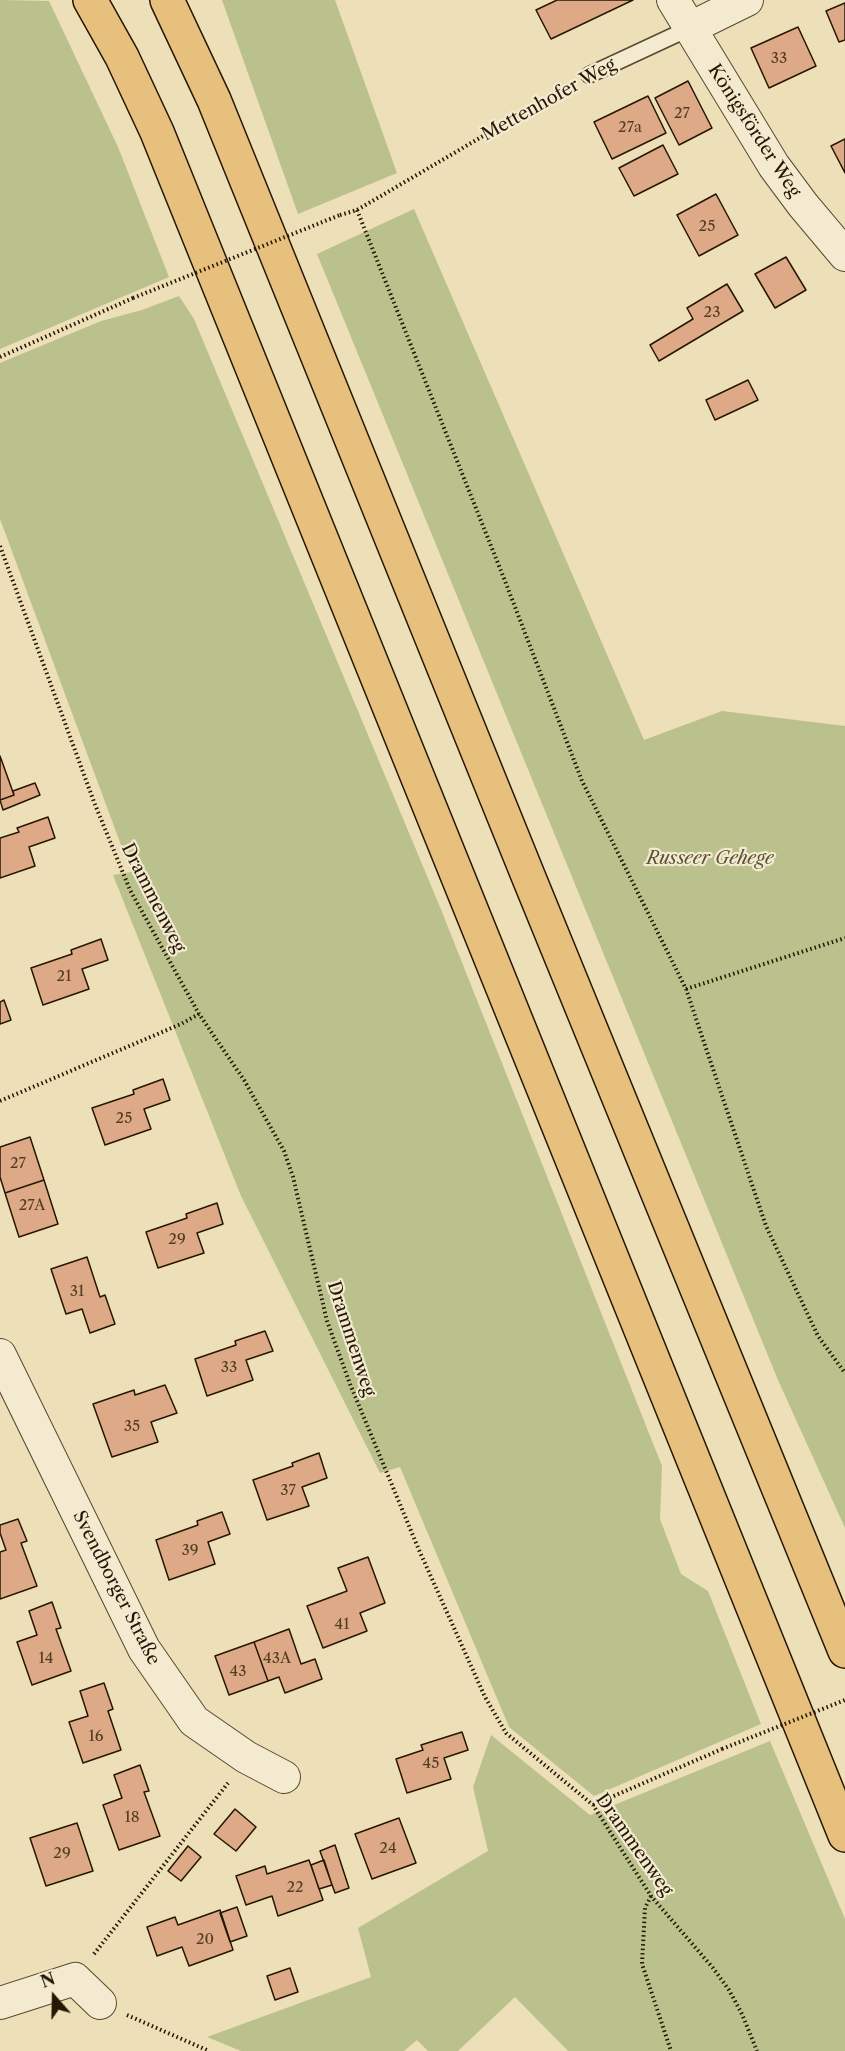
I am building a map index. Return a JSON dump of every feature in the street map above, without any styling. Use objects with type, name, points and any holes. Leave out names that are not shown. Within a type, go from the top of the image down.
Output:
[{"type":"highway","points":[[90,0],[122,57],[156,132],[845,1835]]},
{"type":"highway","points":[[167,0],[214,100],[845,1651]]},
{"type":"street","name":"Königsförder Weg","points":[[673,0],[774,166],[802,205],[845,255]]},
{"type":"street","name":"Mettenhofer Weg","points":[[690,28],[747,0]]},
{"type":"street","name":"Svendborger Straße","points":[[0,1355],[144,1649],[194,1721],[246,1757],[284,1777]]},
{"type":"street","points":[[0,2003],[75,1978],[100,2003]]},
{"type":"lane","name":"Mettenhofer Weg","points":[[589,75],[690,28]]},
{"type":"path","name":"Mettenhofer Weg","points":[[0,357],[133,298],[357,210],[589,75]]},
{"type":"path","points":[[357,210],[582,781],[687,989],[766,1226],[818,1336],[845,1373]]},
{"type":"path","name":"Drammenweg","points":[[0,546],[116,859],[130,890],[200,1014],[244,1080],[284,1151],[293,1177],[327,1321],[350,1384],[419,1550],[485,1697],[506,1733],[593,1805],[651,1896],[729,1990],[742,2014],[757,2051]]},
{"type":"path","points":[[687,989],[845,938]]},
{"type":"path","points":[[0,1101],[200,1014]]},
{"type":"path","points":[[593,1805],[722,1749],[845,1700]]},
{"type":"path","points":[[75,1978],[223,1790],[246,1757]]},
{"type":"path","points":[[651,1896],[645,1908],[642,1964],[671,2051]]},
{"type":"path","points":[[100,2003],[209,2051]]},
{"type":"green space","points":[[0,0],[49,1],[118,147],[169,277],[0,349]]},
{"type":"green space","points":[[222,0],[335,0],[397,173],[298,214]]},
{"type":"green space","name":"Russeer Gehege","points":[[414,209],[644,740],[722,711],[845,726],[845,1528],[778,1380],[317,254]]},
{"type":"green space","points":[[179,296],[194,319],[440,907],[662,1466],[660,1519],[681,1574],[708,1591],[761,1724],[594,1796],[509,1727],[400,1467],[380,1473],[241,1196],[113,875],[131,872],[0,519],[0,363],[101,321],[142,310]]},
{"type":"green space","points":[[491,1735],[590,1815],[770,1741],[845,1919],[845,2051],[568,2051],[515,1997],[458,2051],[428,2051],[417,2040],[404,2051],[241,2051],[207,2037],[371,1977],[358,1928],[488,1851],[473,1787]]},
{"type":"building","points":[[557,0],[633,0],[551,39],[536,10]]},
{"type":"building","points":[[845,3],[845,40],[839,42],[826,11]]},
{"type":"building","points":[[798,27],[816,66],[769,88],[751,48]]},
{"type":"building","points":[[688,81],[712,128],[679,145],[655,98]]},
{"type":"building","points":[[648,96],[666,133],[612,159],[594,122]]},
{"type":"building","points":[[845,139],[845,173],[831,146]]},
{"type":"building","points":[[663,145],[678,174],[634,196],[619,168]]},
{"type":"building","points":[[716,194],[738,235],[699,256],[677,215]]},
{"type":"building","points":[[786,257],[806,290],[775,308],[755,274]]},
{"type":"building","points":[[727,284],[743,311],[659,361],[650,345],[693,319],[687,308]]},
{"type":"building","points":[[748,380],[758,400],[715,420],[706,400]]},
{"type":"building","points":[[0,756],[14,795],[0,800]]},
{"type":"building","points":[[35,783],[40,795],[3,810],[0,800],[14,795],[13,791]]},
{"type":"building","points":[[48,817],[55,838],[29,847],[35,866],[0,878],[0,838],[19,832],[17,828]]},
{"type":"building","points":[[101,939],[108,960],[82,969],[89,989],[43,1005],[31,968],[72,954],[71,950]]},
{"type":"building","points":[[4,1000],[11,1020],[0,1024],[0,1002]]},
{"type":"building","points":[[163,1079],[170,1100],[144,1109],[151,1129],[105,1145],[92,1108],[134,1094],[133,1090]]},
{"type":"building","points":[[30,1137],[44,1180],[5,1193],[0,1177],[0,1147]]},
{"type":"building","points":[[44,1180],[58,1224],[19,1237],[5,1193]]},
{"type":"building","points":[[217,1203],[223,1224],[197,1233],[204,1253],[158,1268],[146,1232],[187,1218],[186,1214]]},
{"type":"building","points":[[87,1257],[100,1297],[105,1295],[115,1324],[90,1333],[82,1309],[66,1314],[51,1269]]},
{"type":"building","points":[[265,1331],[273,1351],[246,1360],[253,1380],[207,1396],[195,1359],[236,1345],[235,1341]]},
{"type":"building","points":[[165,1385],[177,1413],[151,1422],[158,1442],[112,1457],[93,1404],[134,1390],[135,1395]]},
{"type":"building","points":[[319,1453],[327,1478],[302,1487],[309,1506],[267,1520],[253,1480],[293,1466],[292,1463]]},
{"type":"building","points":[[222,1512],[230,1534],[208,1542],[215,1564],[169,1580],[156,1540],[198,1525],[197,1521]]},
{"type":"building","points":[[18,1519],[27,1541],[21,1543],[37,1586],[0,1599],[0,1552],[6,1550],[0,1533],[0,1525]]},
{"type":"building","points":[[368,1557],[385,1603],[360,1613],[367,1631],[323,1648],[307,1606],[347,1591],[338,1568]]},
{"type":"building","points":[[52,1602],[61,1628],[56,1629],[71,1671],[32,1685],[17,1642],[37,1635],[29,1611]]},
{"type":"building","points":[[289,1629],[301,1664],[315,1659],[322,1679],[285,1693],[279,1677],[268,1681],[254,1642]]},
{"type":"building","points":[[254,1642],[268,1681],[229,1695],[215,1656]]},
{"type":"building","points":[[104,1683],[113,1709],[108,1711],[121,1750],[83,1763],[69,1722],[88,1716],[80,1691]]},
{"type":"building","points":[[462,1732],[468,1750],[444,1758],[451,1779],[407,1793],[396,1759],[423,1750],[421,1745]]},
{"type":"building","points":[[140,1765],[149,1791],[144,1792],[160,1836],[119,1850],[103,1805],[122,1798],[114,1775]]},
{"type":"building","points":[[235,1809],[256,1827],[236,1851],[214,1834]]},
{"type":"building","points":[[399,1818],[416,1863],[372,1879],[355,1834]]},
{"type":"building","points":[[77,1823],[93,1871],[46,1886],[30,1838]]},
{"type":"building","points":[[335,1845],[349,1888],[335,1893],[320,1851]]},
{"type":"building","points":[[188,1846],[201,1857],[181,1881],[168,1871]]},
{"type":"building","points":[[309,1860],[323,1900],[278,1916],[272,1896],[246,1905],[236,1876],[265,1866],[267,1874]]},
{"type":"building","points":[[324,1860],[332,1885],[319,1889],[311,1865]]},
{"type":"building","points":[[237,1907],[247,1936],[230,1942],[220,1913]]},
{"type":"building","points":[[220,1910],[233,1950],[189,1966],[182,1947],[157,1956],[147,1927],[175,1917],[178,1925]]},
{"type":"building","points":[[290,1968],[298,1992],[275,2000],[267,1976]]}]
